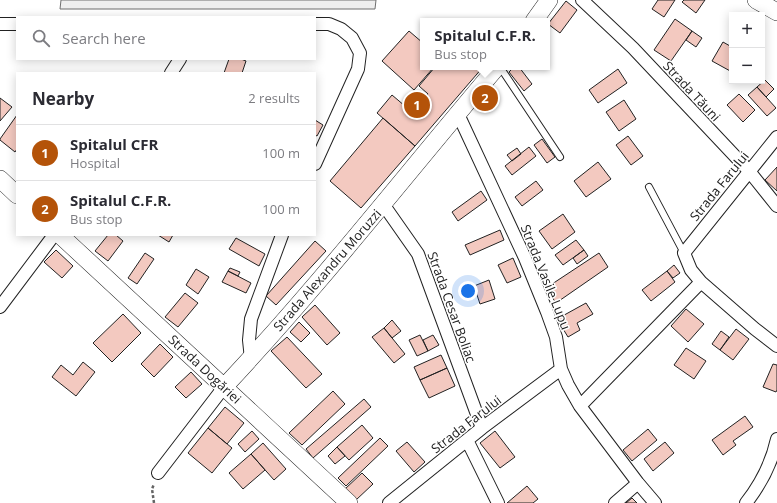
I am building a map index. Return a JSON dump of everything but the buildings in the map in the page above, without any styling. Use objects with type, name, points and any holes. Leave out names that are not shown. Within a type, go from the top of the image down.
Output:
[{"type":"street","points":[[536,18],[549,0]]},
{"type":"street","name":"Strada Tăuni","points":[[582,0],[634,48],[749,171],[777,206]]},
{"type":"street","points":[[756,0],[777,12]]},
{"type":"street","points":[[0,24],[16,24]]},
{"type":"street","points":[[316,24],[329,24],[341,30],[352,38],[360,53],[358,69],[316,162]]},
{"type":"street","points":[[172,72],[179,60]]},
{"type":"street","name":"Strada Alexandru Moruzzi","points":[[158,473],[224,387],[251,359],[495,70]]},
{"type":"street","name":"Strada Vasile Lupu","points":[[458,114],[525,258],[547,312],[556,337],[561,369],[568,385],[580,406],[638,483],[655,503]]},
{"type":"street","name":"Strada Farului","points":[[684,253],[777,137]]},
{"type":"street","points":[[0,180],[16,194]]},
{"type":"street","name":"Strada Cesar Boliac","points":[[383,204],[418,254],[482,428]]},
{"type":"street","points":[[0,307],[53,236]]},
{"type":"street","name":"Strada Dogăriei","points":[[61,236],[349,503]]},
{"type":"street","points":[[251,359],[249,340],[251,319],[282,236]]},
{"type":"street","points":[[684,253],[692,270],[701,282],[777,346]]},
{"type":"street","points":[[580,406],[701,282]]},
{"type":"street","name":"Strada Farului","points":[[389,503],[482,428],[561,369]]},
{"type":"street","points":[[467,440],[498,503]]},
{"type":"street","points":[[746,503],[756,489],[775,449],[777,440]]},
{"type":"street","points":[[615,503],[638,483]]},
{"type":"lane","points":[[500,70],[560,157]]},
{"type":"lane","points":[[649,187],[684,253]]},
{"type":"path","points":[[154,503],[152,489],[158,473]]},
{"type":"shaded area","points":[[61,0],[376,0],[375,9],[60,9]]},
{"type":"place","name":"Spitalul C.F.R.","points":[[485,98]]},
{"type":"place","name":"Spitalul CFR","points":[[417,105]]}]
